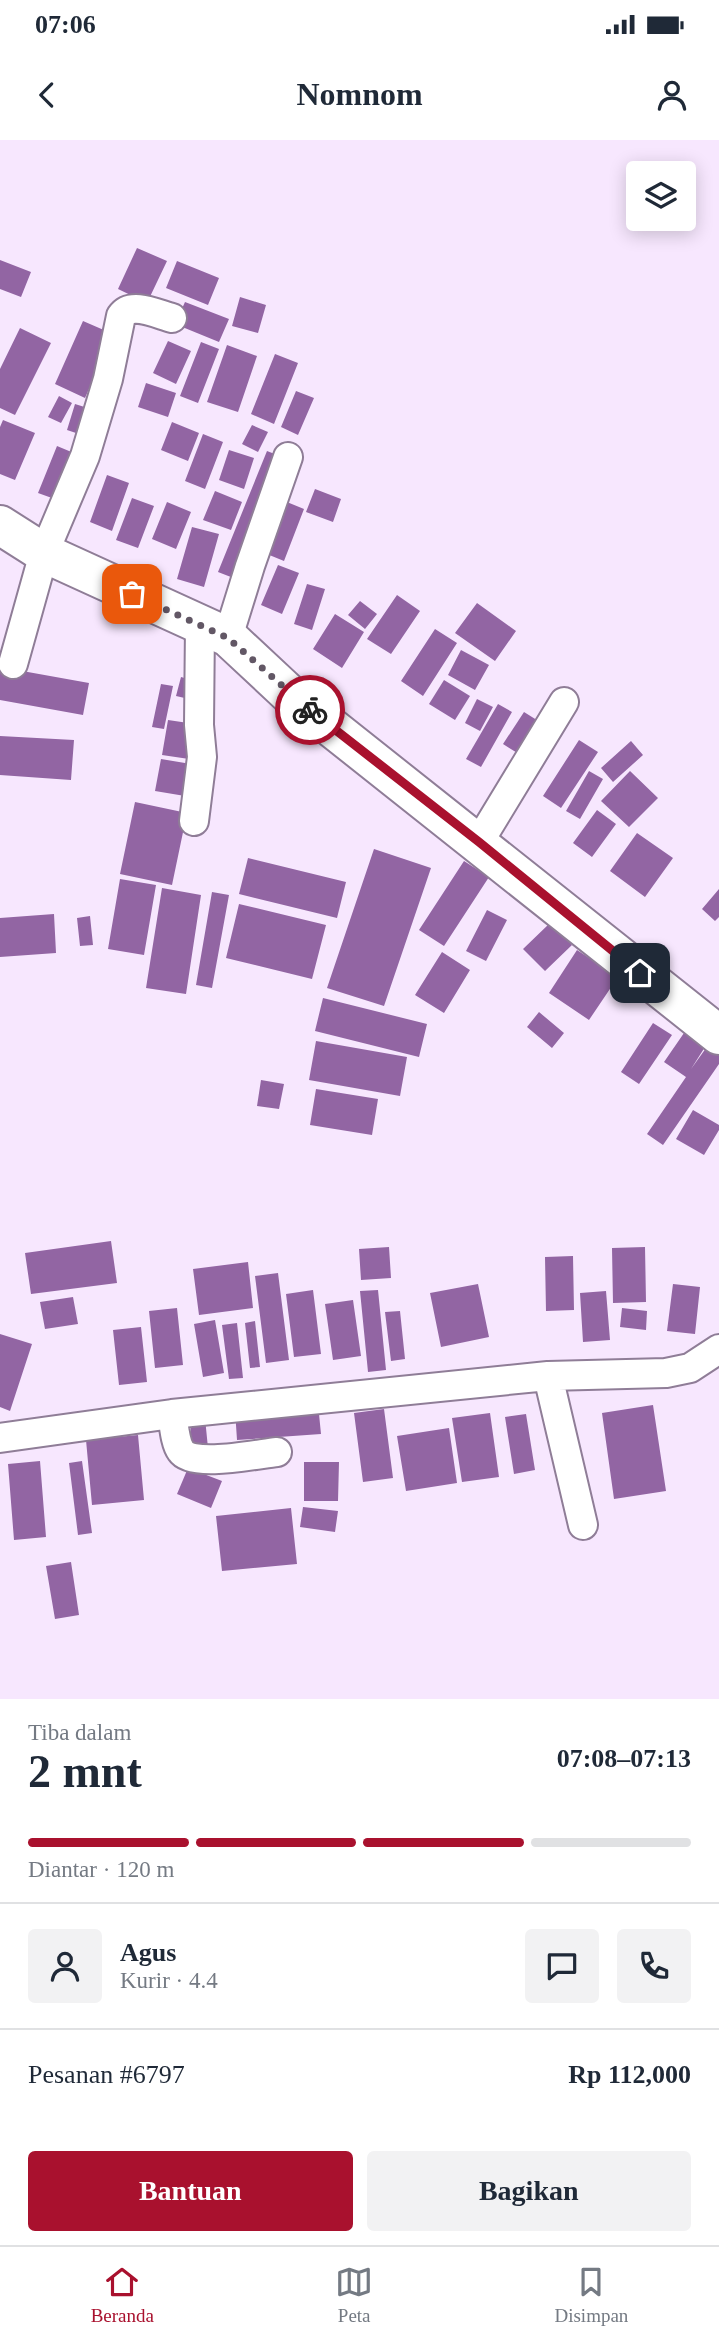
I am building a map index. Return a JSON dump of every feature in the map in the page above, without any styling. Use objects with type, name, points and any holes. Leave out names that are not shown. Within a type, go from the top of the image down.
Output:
[{"type":"main road","points":[[0,524],[44,553],[214,631],[288,693],[719,1035]]},
{"type":"street","points":[[13,664],[44,553],[85,456],[108,379],[121,316],[125,310],[132,308],[172,318]]},
{"type":"street","points":[[194,821],[202,757],[200,725],[214,631],[250,566],[288,457]]},
{"type":"street","points":[[479,842],[564,702]]},
{"type":"street","points":[[0,1438],[172,1414],[548,1376],[666,1373],[690,1368],[719,1349]]},
{"type":"street","points":[[548,1376],[583,1525]]},
{"type":"street","points":[[172,1414],[179,1450],[187,1458],[201,1460],[277,1452]]},
{"type":"building","points":[[137,248],[167,261],[147,303],[118,289]]},
{"type":"building","points":[[0,260],[31,272],[21,297],[0,289]]},
{"type":"building","points":[[177,261],[219,278],[208,305],[166,288]]},
{"type":"building","points":[[240,297],[266,305],[258,333],[232,326]]},
{"type":"building","points":[[185,302],[229,319],[219,342],[175,324]]},
{"type":"building","points":[[83,321],[113,334],[85,398],[55,384]]},
{"type":"building","points":[[20,328],[51,343],[15,415],[0,408],[0,369]]},
{"type":"building","points":[[168,341],[191,351],[176,384],[153,373]]},
{"type":"building","points":[[201,342],[219,349],[198,403],[180,396]]},
{"type":"building","points":[[227,345],[257,356],[238,412],[207,402]]},
{"type":"building","points":[[275,354],[298,363],[274,424],[251,414]]},
{"type":"building","points":[[146,383],[176,393],[168,417],[138,407]]},
{"type":"building","points":[[296,391],[314,398],[298,435],[281,427]]},
{"type":"building","points":[[59,396],[72,403],[61,423],[48,417]]},
{"type":"building","points":[[75,404],[94,410],[85,436],[67,430]]},
{"type":"building","points":[[3,420],[35,433],[15,480],[0,474],[0,427]]},
{"type":"building","points":[[172,422],[199,433],[188,461],[161,450]]},
{"type":"building","points":[[252,425],[268,432],[258,452],[242,444]]},
{"type":"building","points":[[203,434],[223,442],[205,489],[185,481]]},
{"type":"building","points":[[57,446],[81,456],[63,502],[38,493]]},
{"type":"building","points":[[229,450],[254,458],[244,489],[219,480]]},
{"type":"building","points":[[267,451],[285,458],[236,579],[218,572]]},
{"type":"building","points":[[107,475],[129,483],[112,531],[90,522]]},
{"type":"building","points":[[315,489],[341,499],[333,522],[306,512]]},
{"type":"building","points":[[215,491],[242,502],[231,530],[203,520]]},
{"type":"building","points":[[132,498],[154,506],[138,548],[116,540]]},
{"type":"building","points":[[282,500],[304,509],[284,561],[262,552]]},
{"type":"building","points":[[167,502],[191,512],[176,549],[152,539]]},
{"type":"building","points":[[192,527],[219,534],[204,587],[177,579]]},
{"type":"building","points":[[278,565],[299,573],[282,614],[261,605]]},
{"type":"building","points":[[307,584],[325,589],[312,630],[294,624]]},
{"type":"building","points":[[397,595],[420,611],[391,654],[367,639]]},
{"type":"building","points":[[360,601],[377,614],[365,629],[348,615]]},
{"type":"building","points":[[477,603],[516,631],[495,661],[455,633]]},
{"type":"building","points":[[335,614],[364,632],[342,668],[313,649]]},
{"type":"building","points":[[435,629],[457,643],[423,696],[401,681]]},
{"type":"building","points":[[461,650],[489,665],[475,690],[448,675]]},
{"type":"building","points":[[0,667],[89,683],[83,715],[0,700]]},
{"type":"building","points":[[181,677],[195,681],[189,699],[176,696]]},
{"type":"building","points":[[444,680],[470,696],[455,720],[429,704]]},
{"type":"building","points":[[161,684],[173,686],[164,729],[152,727]]},
{"type":"building","points":[[477,699],[493,707],[480,731],[465,723]]},
{"type":"building","points":[[498,704],[512,712],[481,767],[466,759]]},
{"type":"building","points":[[524,712],[540,722],[519,754],[503,744]]},
{"type":"building","points":[[168,720],[195,724],[189,759],[162,755]]},
{"type":"building","points":[[0,736],[74,740],[71,780],[0,775]]},
{"type":"building","points":[[579,740],[598,752],[561,808],[543,796]]},
{"type":"building","points":[[631,741],[643,755],[613,782],[601,768]]},
{"type":"building","points":[[161,759],[197,765],[191,797],[155,791]]},
{"type":"building","points":[[589,771],[603,779],[580,819],[566,811]]},
{"type":"building","points":[[630,771],[658,798],[629,827],[601,801]]},
{"type":"building","points":[[135,802],[187,813],[172,885],[120,874]]},
{"type":"building","points":[[597,810],[616,824],[592,857],[573,843]]},
{"type":"building","points":[[637,833],[673,858],[645,897],[610,871]]},
{"type":"building","points":[[374,849],[431,868],[384,1006],[327,988]]},
{"type":"building","points":[[248,858],[346,882],[337,918],[239,894]]},
{"type":"building","points":[[464,861],[489,877],[444,946],[419,930]]},
{"type":"building","points":[[120,879],[156,885],[144,955],[108,949]]},
{"type":"building","points":[[162,888],[201,895],[186,994],[146,988]]},
{"type":"building","points":[[719,889],[719,917],[715,921],[702,909]]},
{"type":"building","points":[[212,892],[229,895],[212,988],[196,985]]},
{"type":"building","points":[[239,904],[326,925],[312,979],[226,958]]},
{"type":"building","points":[[487,910],[507,920],[486,961],[466,951]]},
{"type":"building","points":[[54,914],[56,953],[0,957],[0,918]]},
{"type":"building","points":[[90,916],[93,945],[80,946],[77,918]]},
{"type":"building","points":[[550,923],[572,945],[545,971],[523,949]]},
{"type":"building","points":[[577,950],[618,977],[589,1020],[549,993]]},
{"type":"building","points":[[442,952],[470,970],[444,1013],[415,995]]},
{"type":"building","points":[[323,998],[427,1024],[419,1057],[315,1031]]},
{"type":"building","points":[[539,1012],[564,1033],[552,1048],[527,1027]]},
{"type":"building","points":[[653,1023],[672,1035],[639,1084],[621,1072]]},
{"type":"building","points":[[684,1033],[705,1047],[691,1069],[714,1037],[719,1040],[719,1064],[663,1145],[647,1134],[686,1077],[664,1062]]},
{"type":"building","points":[[316,1041],[407,1057],[400,1096],[309,1080]]},
{"type":"building","points":[[261,1080],[284,1084],[279,1109],[257,1106]]},
{"type":"building","points":[[316,1089],[378,1099],[372,1135],[310,1125]]},
{"type":"building","points":[[693,1110],[719,1125],[719,1130],[704,1155],[676,1139]]},
{"type":"building","points":[[111,1241],[117,1283],[31,1294],[25,1253]]},
{"type":"building","points":[[389,1247],[391,1278],[361,1280],[359,1249]]},
{"type":"building","points":[[645,1247],[646,1302],[613,1303],[612,1248]]},
{"type":"building","points":[[573,1256],[574,1310],[546,1311],[545,1257]]},
{"type":"building","points":[[248,1262],[253,1308],[199,1315],[193,1269]]},
{"type":"building","points":[[278,1273],[289,1360],[266,1363],[255,1276]]},
{"type":"building","points":[[478,1284],[489,1337],[441,1347],[430,1293]]},
{"type":"building","points":[[673,1284],[700,1287],[695,1334],[667,1331]]},
{"type":"building","points":[[313,1290],[321,1354],[294,1357],[286,1294]]},
{"type":"building","points":[[378,1290],[386,1370],[368,1372],[360,1291]]},
{"type":"building","points":[[606,1291],[610,1340],[583,1342],[580,1293]]},
{"type":"building","points":[[73,1297],[78,1324],[45,1329],[40,1302]]},
{"type":"building","points":[[353,1300],[361,1356],[333,1360],[325,1304]]},
{"type":"building","points":[[177,1308],[183,1365],[155,1368],[149,1311]]},
{"type":"building","points":[[622,1308],[647,1311],[646,1330],[620,1327]]},
{"type":"building","points":[[400,1311],[405,1359],[391,1361],[385,1312]]},
{"type":"building","points":[[215,1320],[224,1373],[203,1377],[194,1324]]},
{"type":"building","points":[[255,1321],[260,1367],[250,1368],[245,1323]]},
{"type":"building","points":[[237,1323],[243,1378],[229,1379],[222,1325]]},
{"type":"building","points":[[141,1327],[147,1382],[119,1385],[113,1330]]},
{"type":"building","points":[[0,1334],[32,1344],[10,1411],[0,1407]]},
{"type":"building","points":[[318,1404],[321,1434],[237,1440],[235,1410]]},
{"type":"building","points":[[653,1405],[666,1491],[614,1499],[602,1413]]},
{"type":"building","points":[[384,1409],[393,1478],[363,1482],[354,1413]]},
{"type":"building","points":[[490,1413],[499,1477],[462,1482],[452,1418]]},
{"type":"building","points":[[526,1414],[535,1470],[514,1474],[505,1417]]},
{"type":"building","points":[[205,1418],[208,1448],[192,1450],[190,1419]]},
{"type":"building","points":[[449,1428],[457,1483],[406,1491],[397,1436]]},
{"type":"building","points":[[138,1435],[144,1500],[92,1505],[86,1440]]},
{"type":"building","points":[[40,1461],[46,1537],[14,1540],[8,1464]]},
{"type":"building","points":[[82,1461],[92,1533],[78,1535],[69,1463]]},
{"type":"building","points":[[304,1462],[339,1462],[338,1501],[304,1501]]},
{"type":"building","points":[[188,1468],[222,1481],[211,1508],[177,1494]]},
{"type":"building","points":[[303,1507],[338,1511],[335,1532],[300,1527]]},
{"type":"building","points":[[291,1508],[297,1564],[222,1571],[216,1516]]},
{"type":"building","points":[[71,1562],[79,1615],[55,1619],[46,1566]]},
{"type":"way so far","points":[[132,594],[228,638],[310,710]]},
{"type":"route","points":[[310,710],[479,842],[640,973]]}]
